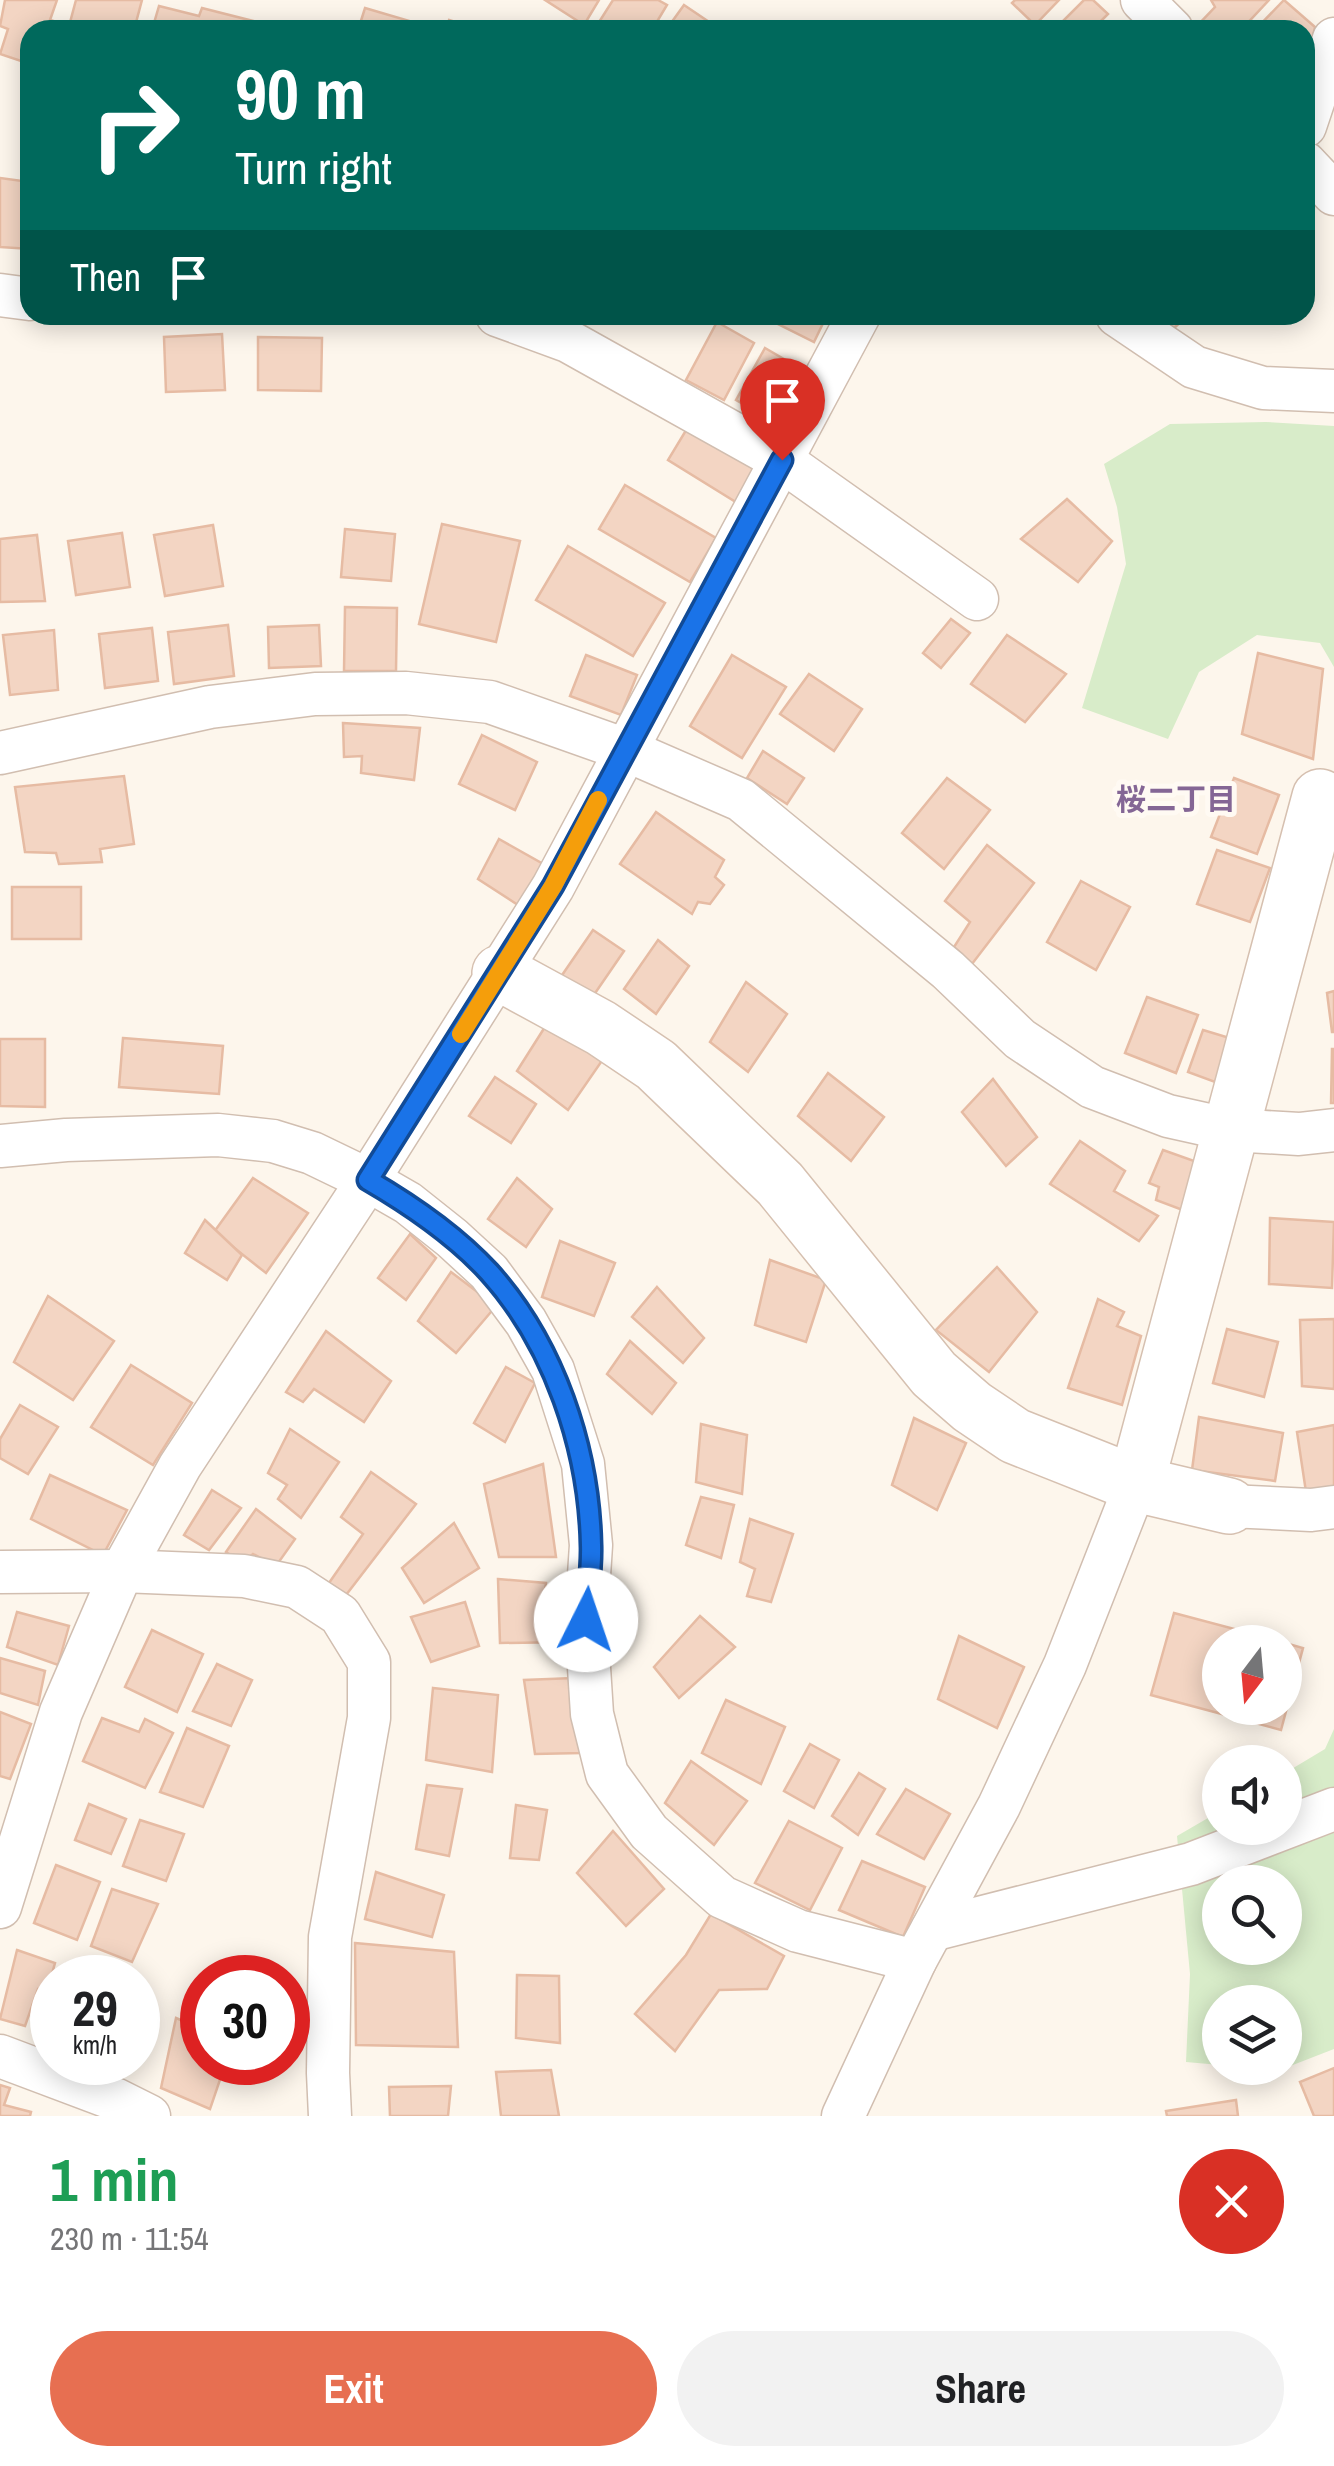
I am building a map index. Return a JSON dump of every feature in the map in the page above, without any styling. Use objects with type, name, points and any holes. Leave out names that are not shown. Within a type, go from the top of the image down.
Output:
[{"type":"street","points":[[1142,0],[1162,20]]},
{"type":"street","points":[[1315,96],[1334,39]]},
{"type":"street","points":[[1315,174],[1334,194]]},
{"type":"street","points":[[524,325],[568,341],[782,460],[977,599]]},
{"type":"street","points":[[0,1907],[61,1712],[122,1571],[180,1466],[368,1180],[553,886],[853,325]]},
{"type":"street","points":[[1132,325],[1194,367],[1263,388],[1334,391]]},
{"type":"street","points":[[0,753],[210,708],[316,694],[406,693],[490,702],[626,750],[742,800],[948,970],[1020,1039],[1092,1087],[1168,1116],[1230,1130],[1299,1134],[1334,1130]]},
{"type":"street","points":[[842,2116],[924,1945],[1000,1806],[1057,1683],[1136,1484],[1320,797]]},
{"type":"street","points":[[500,973],[656,1064],[780,1184],[934,1374],[972,1407],[1015,1436],[1136,1484],[1229,1506],[1312,1510],[1334,1507]]},
{"type":"street","points":[[0,1146],[218,1135],[273,1142],[312,1154],[408,1203],[489,1272],[526,1322],[553,1370],[583,1464],[591,1545],[586,1620],[592,1714],[607,1774],[648,1832],[722,1897],[798,1931],[924,1945],[1191,1864],[1334,1809]]},
{"type":"street","points":[[0,1572],[244,1576],[297,1588],[340,1615],[369,1662],[369,1718],[330,1937],[330,2116]]},
{"type":"street","points":[[0,2056],[149,2116]]},
{"type":"green space","points":[[1266,422],[1334,426],[1334,667],[1320,643],[1257,635],[1199,672],[1168,739],[1082,708],[1126,564],[1117,507],[1104,464],[1170,424]]},
{"type":"green space","points":[[1334,1729],[1334,2049],[1302,2061],[1302,1985],[1202,1985],[1202,2063],[1186,2062],[1190,1974],[1177,1836],[1202,1821],[1202,1845],[1302,1845],[1302,1763],[1325,1749]]},
{"type":"building","points":[[5,0],[57,0],[50,20],[20,20],[20,61],[0,54],[8,29],[0,26]]},
{"type":"building","points":[[76,0],[142,0],[137,20],[71,20]]},
{"type":"building","points":[[545,0],[599,0],[587,20],[576,20]]},
{"type":"building","points":[[613,0],[658,0],[667,5],[658,20],[600,20]]},
{"type":"building","points":[[1059,0],[1040,20],[1030,20],[1012,3]]},
{"type":"building","points":[[1084,0],[1093,0],[1108,14],[1102,20],[1064,20]]},
{"type":"building","points":[[1211,0],[1269,0],[1250,20],[1203,20],[1215,7]]},
{"type":"building","points":[[1284,0],[1307,20],[1265,20]]},
{"type":"building","points":[[684,5],[706,20],[673,20]]},
{"type":"building","points":[[159,6],[199,16],[202,8],[249,20],[155,20]]},
{"type":"building","points":[[365,8],[406,20],[361,20]]},
{"type":"building","points":[[0,178],[20,181],[20,248],[0,247]]},
{"type":"building","points":[[715,325],[754,343],[724,400],[686,380]]},
{"type":"building","points":[[780,325],[822,325],[814,342]]},
{"type":"building","points":[[222,334],[225,390],[166,392],[164,337]]},
{"type":"building","points":[[258,337],[322,338],[321,391],[258,390]]},
{"type":"building","points":[[765,348],[801,369],[772,420],[736,400]]},
{"type":"building","points":[[688,427],[760,471],[739,504],[668,460]]},
{"type":"building","points":[[625,485],[716,538],[690,582],[599,529]]},
{"type":"building","points":[[1067,499],[1112,541],[1078,582],[1021,539]]},
{"type":"building","points":[[442,524],[520,541],[496,642],[419,624]]},
{"type":"building","points":[[213,525],[223,586],[165,596],[154,535]]},
{"type":"building","points":[[345,529],[395,534],[391,581],[341,577]]},
{"type":"building","points":[[122,533],[130,587],[76,595],[68,541]]},
{"type":"building","points":[[37,535],[45,601],[0,602],[0,539]]},
{"type":"building","points":[[568,546],[665,603],[633,656],[536,600]]},
{"type":"building","points":[[345,607],[397,608],[396,671],[344,671]]},
{"type":"building","points":[[951,619],[970,633],[941,668],[923,653]]},
{"type":"building","points":[[228,625],[234,676],[174,684],[168,632]]},
{"type":"building","points":[[319,625],[321,666],[269,668],[268,627]]},
{"type":"building","points":[[152,628],[158,681],[105,688],[99,634]]},
{"type":"building","points":[[54,630],[58,690],[10,695],[3,635]]},
{"type":"building","points":[[1007,635],[1066,674],[1025,722],[971,684]]},
{"type":"building","points":[[1258,653],[1323,669],[1313,759],[1242,734]]},
{"type":"building","points":[[586,655],[637,675],[621,715],[570,696]]},
{"type":"building","points":[[732,655],[786,687],[742,758],[690,726]]},
{"type":"building","points":[[809,674],[862,709],[834,751],[780,714]]},
{"type":"building","points":[[343,723],[420,728],[414,780],[361,773],[362,756],[344,757]]},
{"type":"building","points":[[482,735],[537,762],[515,810],[459,784]]},
{"type":"building","points":[[763,751],[804,778],[787,804],[747,778]]},
{"type":"building","points":[[124,776],[134,844],[100,849],[102,862],[59,864],[56,853],[25,852],[15,787]]},
{"type":"building","points":[[947,778],[990,810],[944,869],[902,833]]},
{"type":"building","points":[[1234,778],[1279,795],[1257,854],[1211,837]]},
{"type":"building","points":[[656,812],[724,860],[715,877],[724,885],[710,904],[698,902],[692,914],[620,864]]},
{"type":"building","points":[[499,839],[545,865],[521,907],[478,879]]},
{"type":"building","points":[[987,845],[1034,883],[972,964],[954,947],[970,922],[945,901]]},
{"type":"building","points":[[1217,850],[1270,868],[1250,922],[1197,904]]},
{"type":"building","points":[[1081,881],[1130,907],[1096,970],[1047,942]]},
{"type":"building","points":[[12,887],[81,887],[81,939],[12,939]]},
{"type":"building","points":[[593,930],[624,951],[589,1002],[558,981]]},
{"type":"building","points":[[658,940],[689,966],[656,1014],[624,989]]},
{"type":"building","points":[[746,982],[787,1014],[748,1072],[710,1042]]},
{"type":"building","points":[[1334,991],[1334,1032],[1332,1032],[1327,993]]},
{"type":"building","points":[[1147,997],[1198,1015],[1176,1073],[1125,1053]]},
{"type":"building","points":[[550,1019],[608,1052],[568,1110],[517,1071]]},
{"type":"building","points":[[1203,1030],[1233,1039],[1215,1082],[1188,1072]]},
{"type":"building","points":[[123,1038],[223,1046],[219,1094],[119,1087]]},
{"type":"building","points":[[0,1039],[45,1039],[45,1107],[0,1106]]},
{"type":"building","points":[[1334,1049],[1334,1103],[1331,1103]]},
{"type":"building","points":[[828,1073],[884,1117],[851,1161],[798,1116]]},
{"type":"building","points":[[495,1077],[536,1104],[511,1143],[469,1116]]},
{"type":"building","points":[[993,1079],[1037,1137],[1006,1166],[962,1112]]},
{"type":"building","points":[[1080,1141],[1125,1171],[1114,1191],[1158,1216],[1139,1241],[1050,1184]]},
{"type":"building","points":[[1163,1150],[1197,1162],[1188,1212],[1156,1200],[1159,1187],[1149,1183]]},
{"type":"building","points":[[253,1178],[308,1213],[266,1273],[214,1232]]},
{"type":"building","points":[[517,1178],[552,1209],[526,1247],[488,1219]]},
{"type":"building","points":[[1270,1218],[1334,1222],[1332,1288],[1269,1284]]},
{"type":"building","points":[[205,1220],[242,1255],[227,1280],[185,1253]]},
{"type":"building","points":[[410,1234],[436,1258],[406,1300],[378,1278]]},
{"type":"building","points":[[560,1241],[615,1263],[594,1316],[542,1297]]},
{"type":"building","points":[[770,1260],[826,1280],[806,1342],[755,1325]]},
{"type":"building","points":[[997,1267],[1037,1312],[989,1372],[936,1330]]},
{"type":"building","points":[[451,1272],[496,1306],[456,1353],[418,1321]]},
{"type":"building","points":[[657,1287],[704,1338],[683,1363],[632,1317]]},
{"type":"building","points":[[48,1296],[114,1341],[73,1400],[14,1362]]},
{"type":"building","points":[[1098,1299],[1124,1312],[1117,1326],[1141,1336],[1122,1405],[1068,1388]]},
{"type":"building","points":[[1334,1319],[1334,1389],[1302,1386],[1300,1320]]},
{"type":"building","points":[[1227,1329],[1278,1342],[1264,1397],[1213,1383]]},
{"type":"building","points":[[326,1331],[391,1381],[364,1422],[314,1389],[303,1402],[286,1392]]},
{"type":"building","points":[[630,1341],[676,1383],[652,1414],[607,1374]]},
{"type":"building","points":[[131,1365],[192,1403],[153,1465],[91,1427]]},
{"type":"building","points":[[506,1367],[535,1383],[505,1442],[474,1423]]},
{"type":"building","points":[[20,1405],[58,1427],[28,1474],[0,1458],[0,1439]]},
{"type":"building","points":[[1199,1417],[1283,1433],[1275,1481],[1192,1470]]},
{"type":"building","points":[[914,1418],[966,1443],[937,1510],[892,1485]]},
{"type":"building","points":[[701,1424],[747,1435],[742,1494],[696,1482]]},
{"type":"building","points":[[1334,1425],[1334,1486],[1306,1492],[1297,1432]]},
{"type":"building","points":[[290,1429],[339,1462],[301,1518],[278,1499],[287,1485],[268,1473]]},
{"type":"building","points":[[543,1464],[556,1557],[499,1557],[484,1484]]},
{"type":"building","points":[[371,1472],[416,1504],[346,1595],[329,1583],[363,1534],[341,1517]]},
{"type":"building","points":[[50,1475],[127,1510],[103,1555],[31,1519]]},
{"type":"building","points":[[212,1490],[241,1508],[209,1550],[184,1535]]},
{"type":"building","points":[[701,1497],[734,1505],[721,1558],[686,1545]]},
{"type":"building","points":[[256,1509],[295,1539],[276,1566],[253,1554],[242,1563],[226,1552]]},
{"type":"building","points":[[750,1519],[793,1534],[771,1602],[747,1596],[755,1569],[740,1562]]},
{"type":"building","points":[[454,1523],[479,1568],[424,1603],[402,1568]]},
{"type":"building","points":[[498,1579],[546,1583],[544,1598],[571,1600],[569,1642],[500,1643]]},
{"type":"building","points":[[465,1602],[479,1646],[431,1662],[411,1617]]},
{"type":"building","points":[[17,1612],[69,1626],[58,1665],[7,1647]]},
{"type":"building","points":[[1174,1613],[1219,1625],[1202,1625],[1202,1709],[1151,1695]]},
{"type":"building","points":[[700,1616],[735,1647],[679,1698],[654,1667]]},
{"type":"building","points":[[152,1630],[203,1654],[177,1712],[125,1687]]},
{"type":"building","points":[[959,1636],[1024,1667],[997,1728],[938,1699]]},
{"type":"building","points":[[0,1658],[45,1671],[38,1705],[0,1693]]},
{"type":"building","points":[[217,1664],[252,1680],[231,1726],[193,1711]]},
{"type":"building","points":[[574,1678],[581,1753],[535,1754],[524,1680]]},
{"type":"building","points":[[433,1688],[498,1695],[492,1772],[426,1760]]},
{"type":"building","points":[[726,1700],[785,1727],[761,1784],[702,1753]]},
{"type":"building","points":[[0,1712],[31,1724],[10,1779],[0,1776]]},
{"type":"building","points":[[102,1718],[139,1732],[145,1719],[173,1733],[145,1788],[83,1761]]},
{"type":"building","points":[[187,1728],[229,1746],[203,1807],[160,1792]]},
{"type":"building","points":[[810,1744],[839,1760],[814,1808],[784,1791]]},
{"type":"building","points":[[691,1761],[747,1801],[714,1845],[665,1803]]},
{"type":"building","points":[[859,1773],[885,1789],[858,1835],[832,1816]]},
{"type":"building","points":[[427,1785],[462,1789],[449,1856],[416,1849]]},
{"type":"building","points":[[906,1789],[950,1814],[924,1859],[877,1834]]},
{"type":"building","points":[[89,1804],[126,1819],[111,1854],[75,1840]]},
{"type":"building","points":[[516,1805],[547,1810],[539,1860],[510,1858]]},
{"type":"building","points":[[140,1820],[184,1834],[166,1881],[123,1866]]},
{"type":"building","points":[[789,1821],[842,1848],[810,1910],[755,1883]]},
{"type":"building","points":[[613,1831],[664,1889],[626,1926],[577,1873]]},
{"type":"building","points":[[862,1861],[925,1887],[903,1937],[839,1910]]},
{"type":"building","points":[[56,1865],[100,1882],[77,1940],[34,1923]]},
{"type":"building","points":[[376,1872],[444,1895],[432,1937],[365,1919]]},
{"type":"building","points":[[112,1889],[158,1904],[135,1955],[114,1955],[91,1946]]},
{"type":"building","points":[[711,1914],[784,1956],[767,1989],[719,1990],[675,2051],[635,2014],[686,1955]]},
{"type":"building","points":[[355,1943],[454,1952],[458,2047],[356,2045]]},
{"type":"building","points":[[17,1950],[32,1955],[30,2012],[25,2026],[0,2019]]},
{"type":"building","points":[[517,1975],[559,1976],[560,2043],[516,2038]]},
{"type":"building","points":[[176,2018],[180,2020],[180,2085],[218,2085],[210,2109],[161,2088]]},
{"type":"building","points":[[1334,2068],[1334,2116],[1314,2116],[1302,2081]]},
{"type":"building","points":[[551,2070],[559,2116],[501,2116],[496,2072]]},
{"type":"building","points":[[0,2085],[10,2088],[4,2105],[31,2112],[30,2116],[0,2116]]},
{"type":"building","points":[[451,2086],[448,2116],[390,2116],[389,2087]]},
{"type":"building","points":[[1236,2100],[1238,2116],[1167,2116],[1166,2111]]},
{"type":"slow traffic","points":[[461,1034],[553,886],[598,800]]},
{"type":"district","name":"桜二丁目","points":[[1176,799]]},
{"type":"route","points":[[586,1620],[591,1545],[583,1464],[553,1370],[526,1322],[489,1272],[408,1203],[368,1180],[553,886],[782,460]]}]
